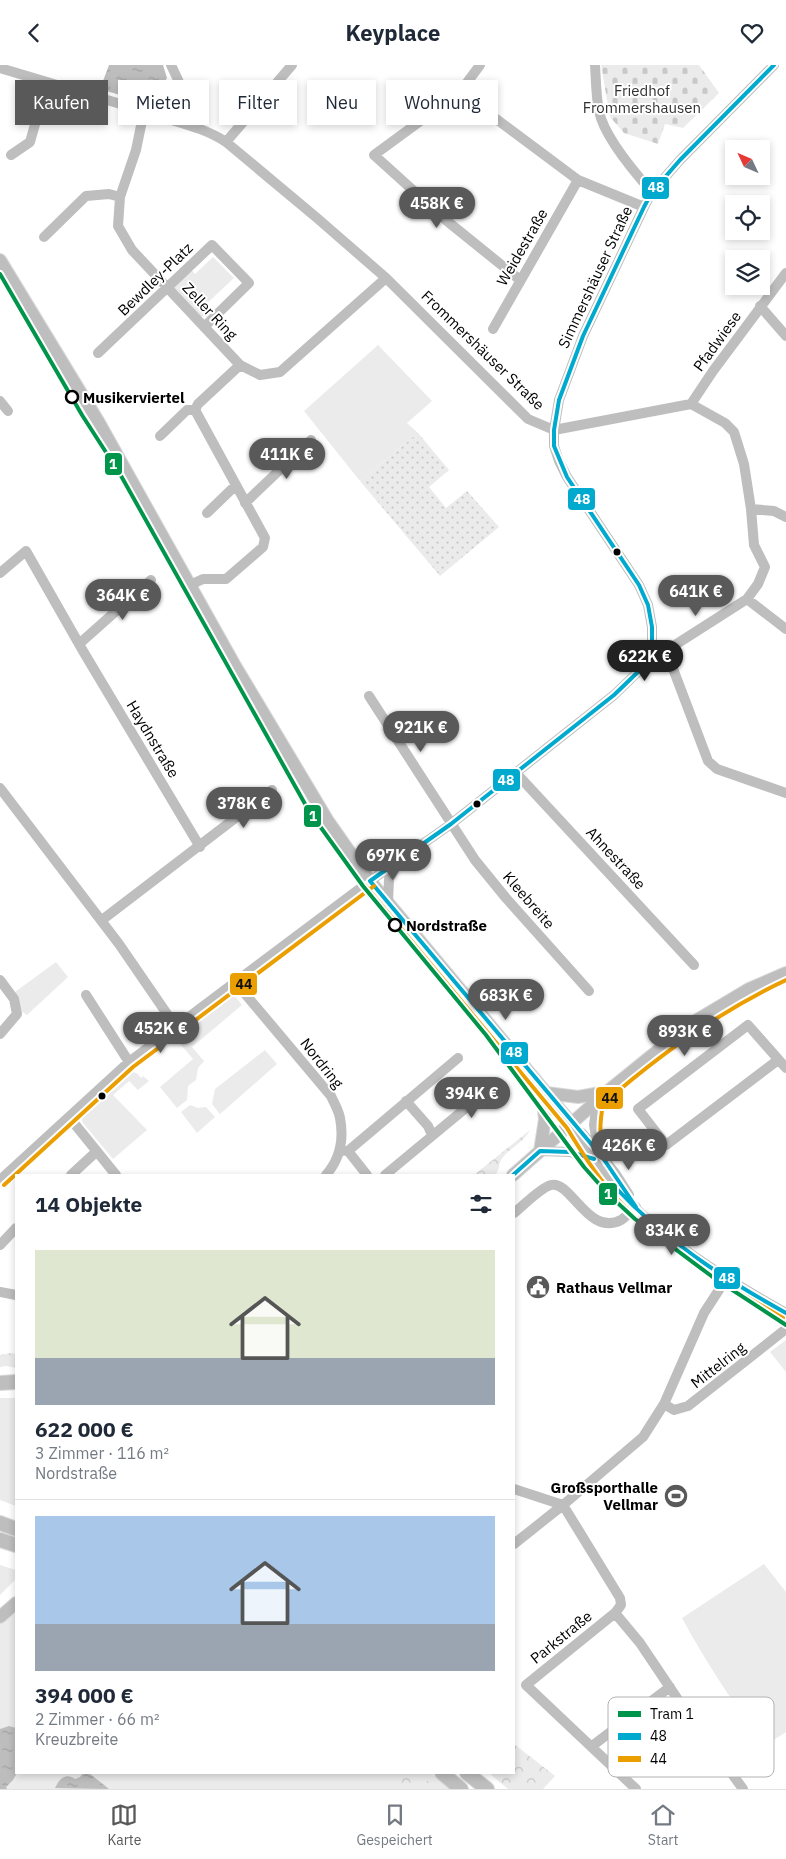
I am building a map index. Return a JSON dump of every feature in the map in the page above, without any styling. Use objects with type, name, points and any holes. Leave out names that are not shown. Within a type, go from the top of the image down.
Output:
[{"type":"highway","points":[[0,1383],[15,1382]]},
{"type":"highway","points":[[0,1540],[15,1545]]},
{"type":"highway","points":[[443,1774],[462,1789]]},
{"type":"highway","points":[[468,1774],[487,1789]]},
{"type":"main road","points":[[0,260],[103,429],[234,664],[328,821],[370,881],[572,1124]]},
{"type":"main road","points":[[514,1174],[608,1091],[692,1023],[749,989],[786,973]]},
{"type":"main road","points":[[543,1089],[562,1097],[578,1097],[608,1091]]},
{"type":"main road","points":[[540,1151],[545,1129],[543,1089]]},
{"type":"main road","points":[[0,1617],[15,1604]]},
{"type":"street","points":[[170,65],[178,80]]},
{"type":"street","points":[[226,142],[292,65]]},
{"type":"street","points":[[469,80],[480,65]]},
{"type":"street","points":[[595,65],[599,113],[611,138],[632,169],[652,192]]},
{"type":"street","name":"Simmershäuser Straße","points":[[559,429],[559,400],[570,369],[592,315],[652,192],[680,160],[774,65]]},
{"type":"street","name":"Frommershäuser Straße","points":[[0,68],[40,80]]},
{"type":"street","points":[[498,120],[578,180],[644,207]]},
{"type":"street","points":[[11,155],[30,142],[35,125]]},
{"type":"street","name":"Zeller Ring","points":[[141,125],[136,150],[120,197],[118,226],[132,250],[240,365],[260,375],[280,372],[386,278]]},
{"type":"street","name":"Frommershäuser Straße","points":[[188,125],[212,133],[226,142],[296,199],[386,278],[528,419],[559,429]]},
{"type":"street","points":[[415,125],[374,155],[447,221],[520,280]]},
{"type":"street","name":"Weidestraße","points":[[493,329],[578,180]]},
{"type":"street","points":[[44,237],[86,196],[109,194],[120,197]]},
{"type":"street","name":"Bewdley-Platz","points":[[98,353],[212,245],[249,283],[204,327]]},
{"type":"street","name":"Pfadwiese","points":[[691,404],[712,371],[786,273]]},
{"type":"street","points":[[760,306],[786,336]]},
{"type":"street","points":[[195,410],[198,404],[240,365]]},
{"type":"street","points":[[0,401],[8,411]]},
{"type":"street","points":[[0,1180],[129,1062],[370,881],[451,824],[614,695],[640,670],[652,650],[652,627],[648,605],[630,570],[567,477],[554,446],[559,429],[691,404],[725,423],[734,432],[744,465],[754,545],[765,567],[758,585],[747,599],[675,645],[652,650]]},
{"type":"street","points":[[160,436],[187,410],[195,410]]},
{"type":"street","points":[[190,585],[203,579],[226,579],[263,547],[265,538],[195,410]]},
{"type":"street","points":[[245,503],[311,440]]},
{"type":"street","points":[[207,513],[235,486]]},
{"type":"street","points":[[751,509],[774,511],[786,517]]},
{"type":"street","name":"Haydnstraße","points":[[0,573],[26,551],[200,847]]},
{"type":"street","points":[[79,643],[151,580]]},
{"type":"street","points":[[747,599],[786,629]]},
{"type":"street","points":[[652,650],[665,657],[672,666],[708,761],[717,769],[786,793]]},
{"type":"street","name":"Kleebreite","points":[[369,696],[475,860],[589,991]]},
{"type":"street","name":"Ahnestraße","points":[[516,773],[694,965]]},
{"type":"street","points":[[0,788],[102,920],[176,1027]]},
{"type":"street","points":[[102,920],[272,791]]},
{"type":"street","points":[[388,902],[389,879],[400,860]]},
{"type":"street","points":[[0,980],[14,999],[17,1014],[0,1034]]},
{"type":"street","name":"Nordring","points":[[236,983],[331,1096],[340,1118],[344,1150]]},
{"type":"street","points":[[86,995],[129,1062]]},
{"type":"street","points":[[778,1060],[666,1145],[638,1109],[748,1025],[786,1069]]},
{"type":"street","points":[[327,1174],[344,1150],[458,1058]]},
{"type":"street","points":[[386,1174],[496,1083]]},
{"type":"street","points":[[406,1101],[428,1126],[432,1135]]},
{"type":"street","points":[[596,1155],[594,1125],[597,1101]]},
{"type":"street","points":[[69,1117],[115,1174]]},
{"type":"street","points":[[572,1124],[623,1195],[668,1237],[726,1279],[786,1313]]},
{"type":"street","points":[[344,1150],[366,1174]]},
{"type":"street","points":[[540,1151],[596,1155]]},
{"type":"street","points":[[72,1174],[96,1152]]},
{"type":"street","points":[[515,1212],[545,1188],[552,1185],[561,1187],[591,1216],[600,1222],[612,1223],[622,1219],[636,1207]]},
{"type":"street","points":[[0,1245],[15,1230]]},
{"type":"street","name":"Mittelring","points":[[515,1543],[643,1437],[664,1404],[704,1313],[726,1279]]},
{"type":"street","points":[[0,1292],[15,1295]]},
{"type":"street","name":"Mittelring","points":[[664,1404],[674,1410],[688,1406],[786,1329]]},
{"type":"street","points":[[515,1489],[563,1505]]},
{"type":"street","name":"Parkstraße","points":[[563,1505],[620,1598],[620,1605],[615,1613],[526,1685],[608,1762]]},
{"type":"street","name":"Parkstraße","points":[[615,1613],[640,1643],[677,1697]]},
{"type":"street","points":[[657,1697],[670,1687]]},
{"type":"street","points":[[592,1746],[608,1734]]},
{"type":"street","name":"Parkstraße","points":[[624,1777],[636,1789]]},
{"type":"street","name":"Parkstraße","points":[[734,1777],[743,1789]]},
{"type":"green space","name":"Friedhof Frommershausen","points":[[601,65],[699,65],[719,93],[683,128],[665,124],[658,144],[624,133],[610,117]]},
{"type":"green space","points":[[213,257],[234,278],[202,308],[208,315],[207,317],[200,316],[170,285],[189,267],[195,274]]},
{"type":"green space","points":[[378,345],[432,401],[407,423],[418,433],[360,481],[304,411]]},
{"type":"green space","points":[[418,433],[449,470],[429,487],[446,508],[467,491],[499,527],[440,576],[360,481]]},
{"type":"green space","points":[[56,962],[68,977],[27,1015],[21,1011],[15,992]]},
{"type":"green space","points":[[234,995],[242,1005],[192,1047],[204,1061],[198,1068],[196,1080],[188,1086],[187,1100],[177,1108],[160,1087],[193,1059],[176,1039]]},
{"type":"green space","points":[[265,1050],[277,1064],[220,1114],[212,1104],[215,1089]]},
{"type":"green space","points":[[133,1072],[149,1081],[138,1090],[129,1081],[113,1095],[147,1130],[113,1159],[81,1118]]},
{"type":"green space","points":[[190,1105],[198,1108],[206,1107],[215,1117],[197,1133],[181,1112]]},
{"type":"green space","points":[[530,1130],[504,1156],[496,1174],[475,1174]]},
{"type":"green space","points":[[786,1340],[786,1372],[770,1352]]},
{"type":"green space","points":[[15,1354],[15,1368],[0,1367],[0,1355]]},
{"type":"green space","points":[[0,1398],[15,1398],[15,1506],[0,1500]]},
{"type":"green space","points":[[764,1564],[786,1592],[786,1732],[774,1740],[774,1697],[731,1697],[682,1618]]},
{"type":"green space","points":[[0,1565],[15,1570],[15,1580],[0,1595]]},
{"type":"green space","points":[[15,1604],[15,1774],[432,1774],[451,1789],[0,1789],[0,1617]]},
{"type":"green space","points":[[515,1745],[555,1776],[543,1789],[508,1789],[490,1774],[515,1774]]},
{"type":"green space","points":[[385,1774],[418,1774],[439,1789],[407,1789]]},
{"type":"water","points":[[109,65],[163,65],[167,78],[166,80],[118,80],[118,94],[108,91],[108,80],[103,80]]},
{"type":"water","points":[[9,1726],[15,1728],[16,1774],[6,1787],[7,1789],[0,1789],[0,1729]]},
{"type":"water","points":[[82,1774],[90,1774],[109,1789],[55,1788],[63,1777],[69,1776],[75,1779]]},
{"type":"tram line","name":"1","points":[[0,274],[82,415],[120,474],[309,811],[363,886],[486,1035],[584,1167],[608,1194],[635,1219],[714,1278],[786,1325]]},
{"type":"transit line","name":"48","points":[[652,650],[652,627],[648,605],[639,585],[567,477],[554,446],[554,430],[559,400],[583,336],[652,192],[680,160],[774,65]]},
{"type":"transit line","name":"48","points":[[636,1207],[603,1158],[370,881],[451,824],[614,695],[640,670],[652,650]]},
{"type":"transit line","name":"44","points":[[365,885],[567,1128],[596,1173],[625,1208],[689,1260],[712,1276],[783,1318]]},
{"type":"transit line","name":"44","points":[[16,1174],[133,1067],[374,886]]},
{"type":"transit line","name":"44","points":[[610,1156],[603,1145],[600,1131],[603,1104],[646,1068],[713,1020],[786,980]]},
{"type":"transit line","name":"48","points":[[514,1174],[540,1151],[570,1152],[594,1159]]},
{"type":"transit line","name":"44","points":[[4,1185],[15,1175]]},
{"type":"transit line","name":"48","points":[[616,1188],[654,1225],[675,1242],[717,1272],[786,1313]]},
{"type":"place","name":"Musikerviertel","points":[[72,397]]},
{"type":"place","name":"Nordstraße","points":[[395,925]]},
{"type":"place","name":"Rathaus Vellmar","points":[[538,1287]]},
{"type":"place","name":"Großsporthalle Vellmar","points":[[676,1496]]}]
